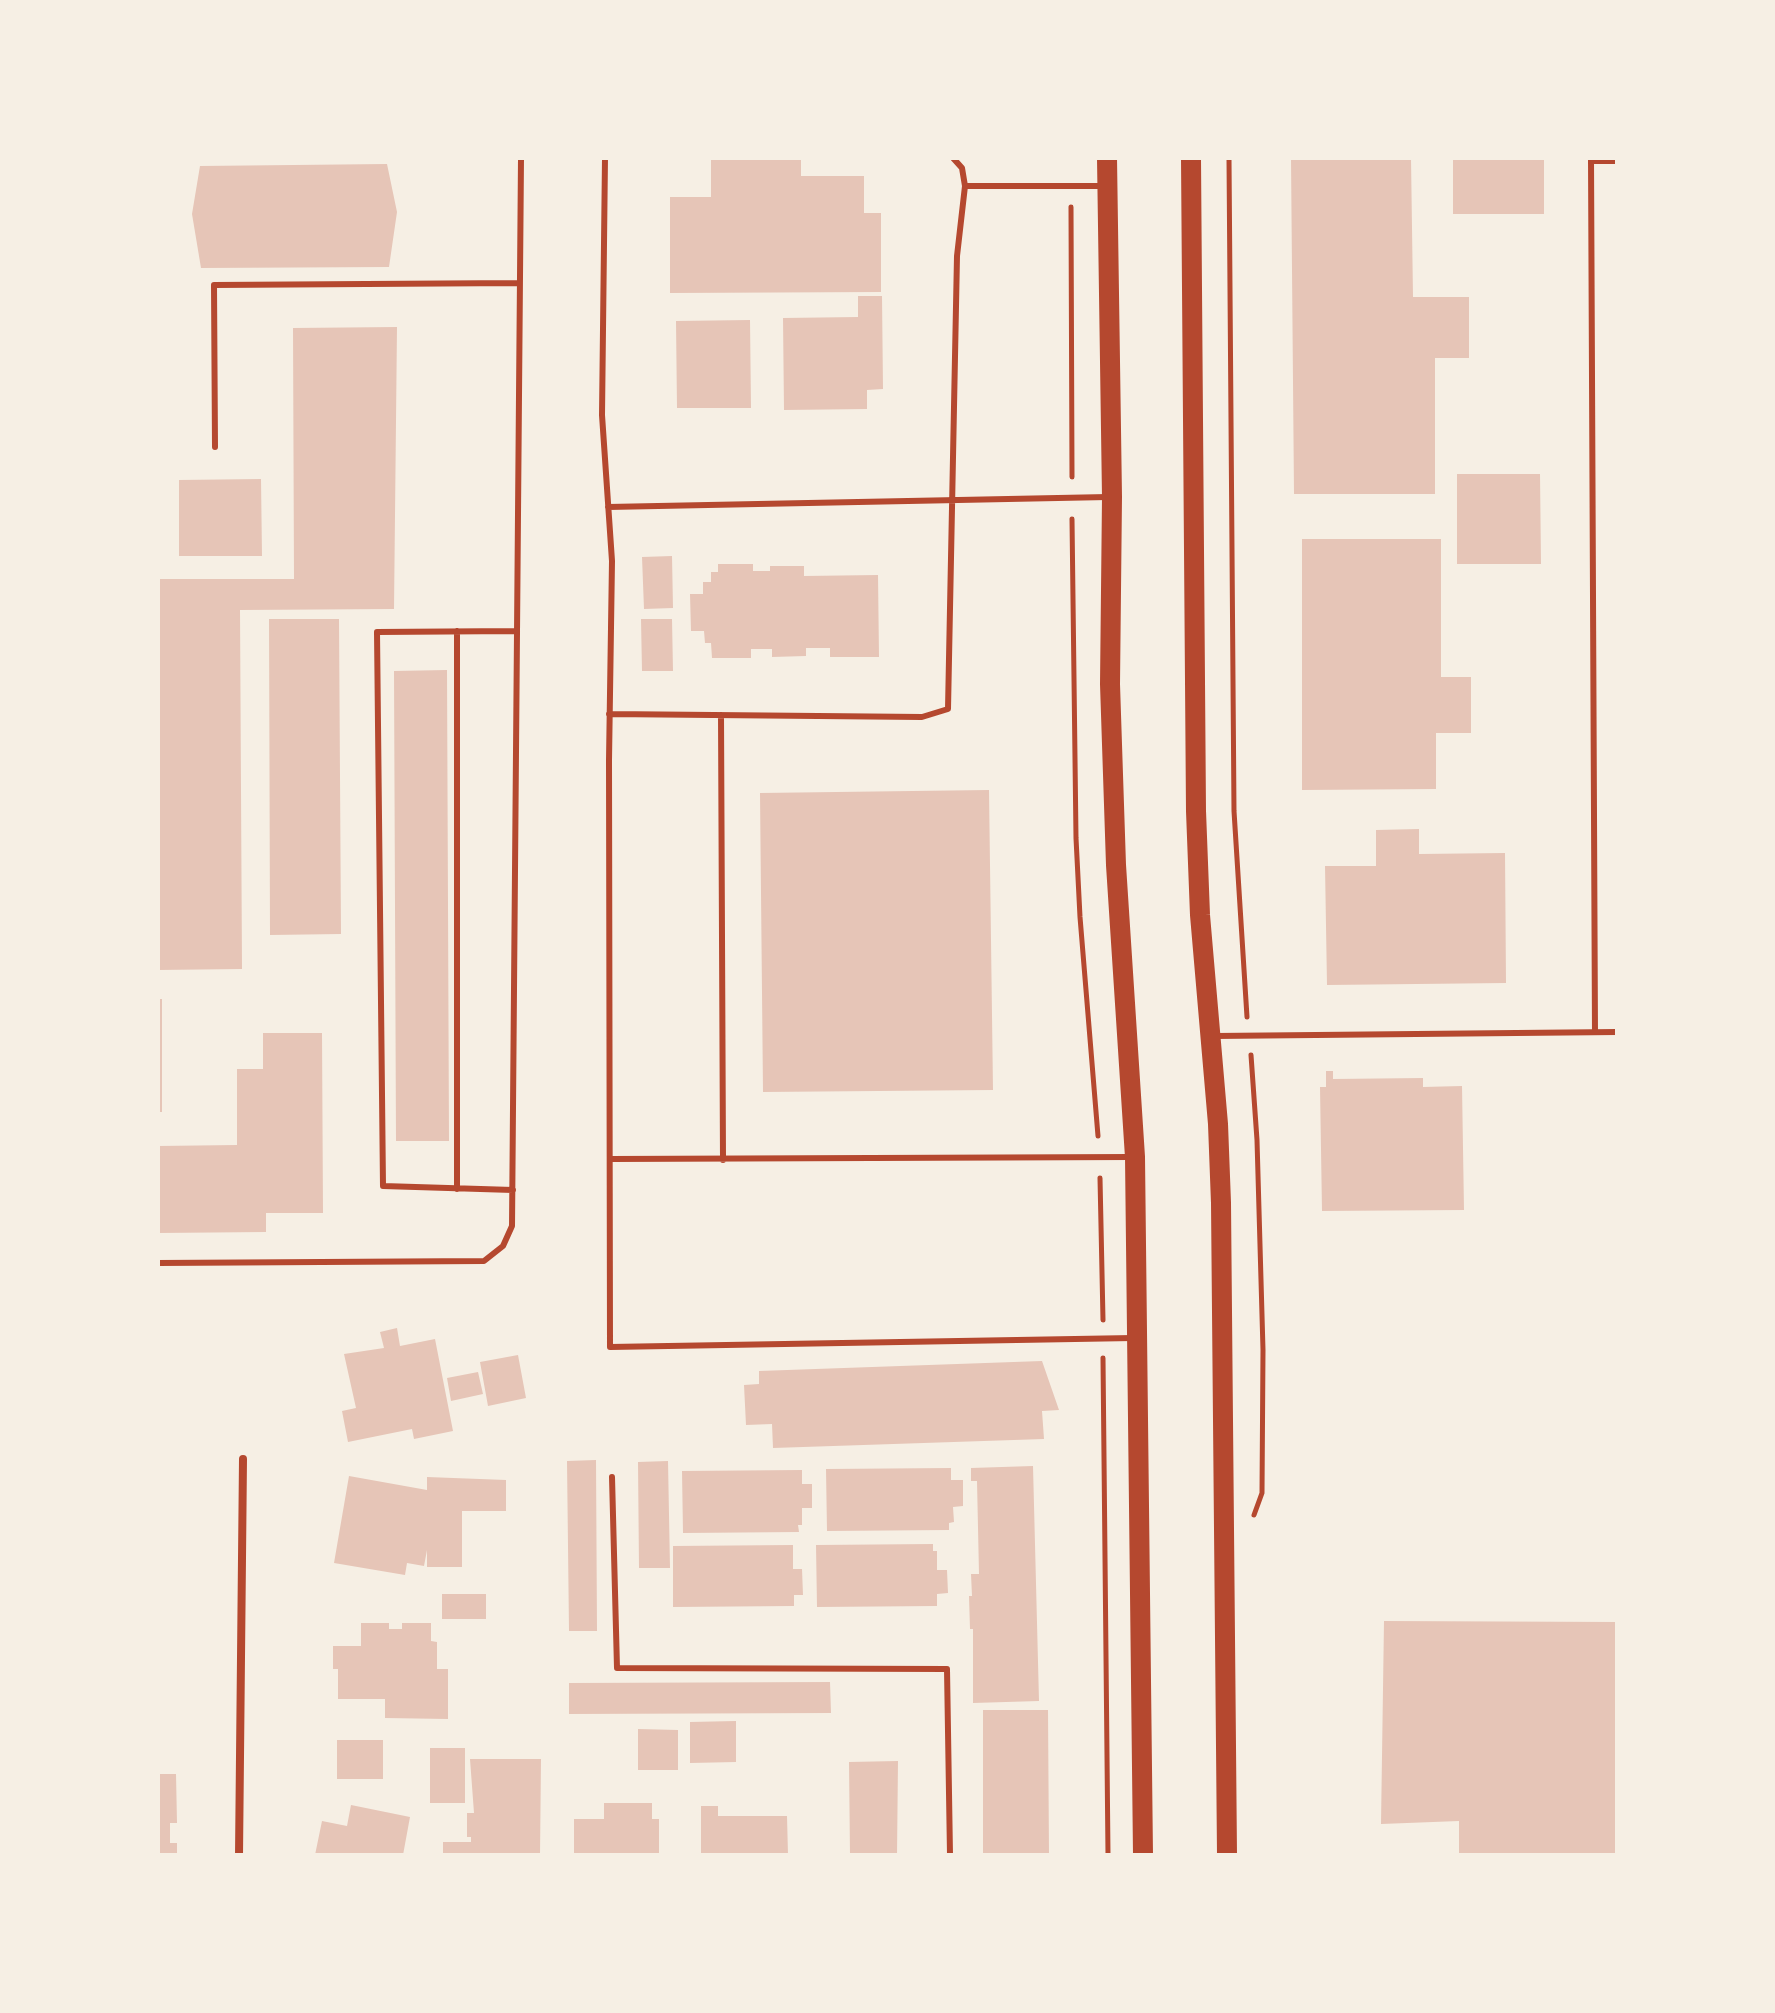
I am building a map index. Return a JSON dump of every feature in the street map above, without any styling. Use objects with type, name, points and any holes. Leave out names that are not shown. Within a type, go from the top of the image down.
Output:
[{"type":"main road","points":[[1107,158],[1112,497],[1110,684],[1115,850],[1135,1157],[1143,1855]]},
{"type":"main road","points":[[1191,158],[1196,811],[1200,915],[1218,1124],[1223,1250],[1227,1855]]},
{"type":"street","points":[[239,1855],[243,1459]]},
{"type":"lane","points":[[158,1263],[484,1261],[503,1246],[512,1226],[521,158]]},
{"type":"lane","points":[[605,158],[602,415],[612,561],[609,714],[610,1347],[1139,1337]]},
{"type":"lane","points":[[609,714],[922,717],[948,709],[957,256],[965,186],[962,168],[953,158]]},
{"type":"lane","points":[[1595,1032],[1591,159],[1617,161]]},
{"type":"lane","points":[[965,186],[1107,186]]},
{"type":"lane","points":[[215,447],[214,285],[519,283]]},
{"type":"lane","points":[[608,507],[1112,497]]},
{"type":"lane","points":[[457,631],[457,1189]]},
{"type":"lane","points":[[513,1190],[383,1186],[377,632],[517,631]]},
{"type":"lane","points":[[721,715],[723,1160]]},
{"type":"lane","points":[[1211,1036],[1617,1032]]},
{"type":"lane","points":[[611,1159],[1135,1157]]},
{"type":"lane","points":[[612,1477],[617,1668],[947,1669],[950,1855]]},
{"type":"path","points":[[1229,158],[1234,811],[1257,1140],[1263,1350],[1262,1493],[1251,1522]]},
{"type":"path","points":[[1071,186],[1076,838],[1099,1158],[1108,1855]]},
{"type":"building","points":[[711,158],[801,158],[801,176],[864,176],[864,213],[881,213],[881,292],[670,293],[670,197],[711,197]]},
{"type":"building","points":[[1291,158],[1411,158],[1413,297],[1469,297],[1469,358],[1435,358],[1435,494],[1294,494]]},
{"type":"building","points":[[1453,158],[1544,158],[1544,214],[1453,214]]},
{"type":"building","points":[[387,164],[397,212],[389,267],[201,268],[192,214],[200,166]]},
{"type":"building","points":[[858,296],[882,296],[883,389],[867,390],[867,409],[784,410],[783,318],[858,317]]},
{"type":"building","points":[[750,320],[751,408],[677,408],[676,321]]},
{"type":"building","points":[[397,327],[394,609],[240,610],[242,969],[158,970],[158,579],[294,579],[293,328]]},
{"type":"building","points":[[1457,474],[1540,474],[1541,564],[1457,564]]},
{"type":"building","points":[[261,479],[262,556],[179,556],[179,480]]},
{"type":"building","points":[[1302,539],[1441,539],[1441,677],[1471,677],[1471,733],[1436,733],[1436,789],[1302,790]]},
{"type":"building","points":[[672,556],[673,608],[644,609],[642,557]]},
{"type":"building","points":[[718,564],[753,564],[753,571],[770,571],[770,566],[804,566],[804,576],[878,575],[879,657],[830,657],[830,648],[806,648],[806,656],[772,657],[772,649],[751,649],[751,658],[712,658],[711,643],[705,643],[704,631],[691,631],[690,594],[703,594],[703,582],[711,582],[711,572],[718,572]]},
{"type":"building","points":[[269,619],[339,619],[341,934],[270,935]]},
{"type":"building","points":[[641,619],[672,619],[673,671],[642,671]]},
{"type":"building","points":[[447,670],[449,1141],[396,1141],[394,671]]},
{"type":"building","points":[[989,790],[993,1090],[763,1092],[760,793]]},
{"type":"building","points":[[1419,829],[1419,854],[1505,853],[1506,983],[1327,985],[1325,866],[1376,866],[1376,830]]},
{"type":"building","points":[[158,999],[162,999],[162,1112],[158,1112]]},
{"type":"building","points":[[263,1033],[322,1033],[323,1213],[266,1213],[266,1232],[158,1233],[158,1146],[237,1145],[237,1069],[263,1069]]},
{"type":"building","points":[[1326,1071],[1333,1071],[1333,1079],[1423,1078],[1423,1087],[1462,1086],[1464,1210],[1322,1211],[1320,1087],[1326,1087]]},
{"type":"building","points":[[397,1328],[400,1346],[435,1339],[453,1431],[414,1439],[412,1429],[348,1442],[342,1411],[356,1408],[344,1354],[384,1348],[380,1332]]},
{"type":"building","points":[[518,1355],[526,1398],[488,1406],[480,1362]]},
{"type":"building","points":[[1042,1361],[1059,1410],[1042,1411],[1044,1439],[773,1448],[772,1424],[746,1425],[744,1385],[759,1384],[759,1371]]},
{"type":"building","points":[[478,1372],[483,1394],[451,1401],[447,1378]]},
{"type":"building","points":[[596,1460],[597,1631],[569,1631],[567,1461]]},
{"type":"building","points":[[668,1461],[670,1568],[639,1568],[638,1462]]},
{"type":"building","points":[[1033,1466],[1039,1701],[973,1703],[973,1629],[970,1629],[969,1596],[972,1596],[971,1574],[979,1574],[977,1481],[971,1481],[971,1468]]},
{"type":"building","points":[[951,1468],[951,1480],[963,1480],[963,1506],[953,1507],[954,1522],[949,1523],[949,1530],[827,1531],[826,1469]]},
{"type":"building","points":[[802,1470],[802,1484],[812,1484],[812,1508],[802,1508],[799,1532],[683,1533],[682,1471]]},
{"type":"building","points":[[349,1476],[427,1490],[427,1477],[506,1480],[506,1511],[462,1511],[462,1567],[427,1567],[427,1550],[424,1566],[407,1563],[405,1575],[334,1563]]},
{"type":"building","points":[[933,1544],[933,1551],[937,1551],[937,1570],[947,1570],[948,1593],[937,1594],[937,1606],[817,1607],[816,1545]]},
{"type":"building","points":[[793,1545],[793,1569],[802,1569],[803,1595],[794,1595],[794,1606],[673,1607],[673,1546]]},
{"type":"building","points":[[442,1594],[486,1594],[486,1619],[442,1619]]},
{"type":"building","points":[[1384,1621],[1617,1622],[1617,1855],[1459,1855],[1459,1821],[1381,1824]]},
{"type":"building","points":[[361,1623],[389,1623],[389,1629],[402,1629],[402,1623],[431,1623],[431,1641],[437,1642],[437,1669],[448,1669],[448,1719],[385,1718],[385,1699],[338,1699],[338,1669],[333,1669],[333,1646],[361,1646]]},
{"type":"building","points":[[830,1682],[831,1713],[569,1714],[569,1683]]},
{"type":"building","points":[[983,1710],[1048,1710],[1049,1855],[983,1855]]},
{"type":"building","points":[[736,1721],[736,1762],[690,1763],[690,1722]]},
{"type":"building","points":[[638,1729],[678,1730],[678,1770],[638,1770]]},
{"type":"building","points":[[337,1740],[383,1740],[383,1779],[337,1779]]},
{"type":"building","points":[[430,1748],[465,1748],[465,1803],[430,1803]]},
{"type":"building","points":[[470,1759],[541,1759],[540,1855],[443,1855],[443,1842],[471,1842],[471,1837],[467,1837],[467,1813],[474,1813]]},
{"type":"building","points":[[898,1761],[897,1855],[850,1855],[849,1762]]},
{"type":"building","points":[[158,1774],[176,1774],[177,1823],[170,1823],[170,1843],[177,1843],[177,1855],[158,1855]]},
{"type":"building","points":[[604,1803],[652,1803],[652,1819],[659,1819],[659,1855],[574,1855],[574,1819],[604,1819]]},
{"type":"building","points":[[351,1805],[410,1817],[403,1855],[315,1855],[322,1821],[347,1826]]},
{"type":"building","points":[[701,1806],[718,1806],[718,1816],[787,1816],[788,1855],[701,1855]]}]
